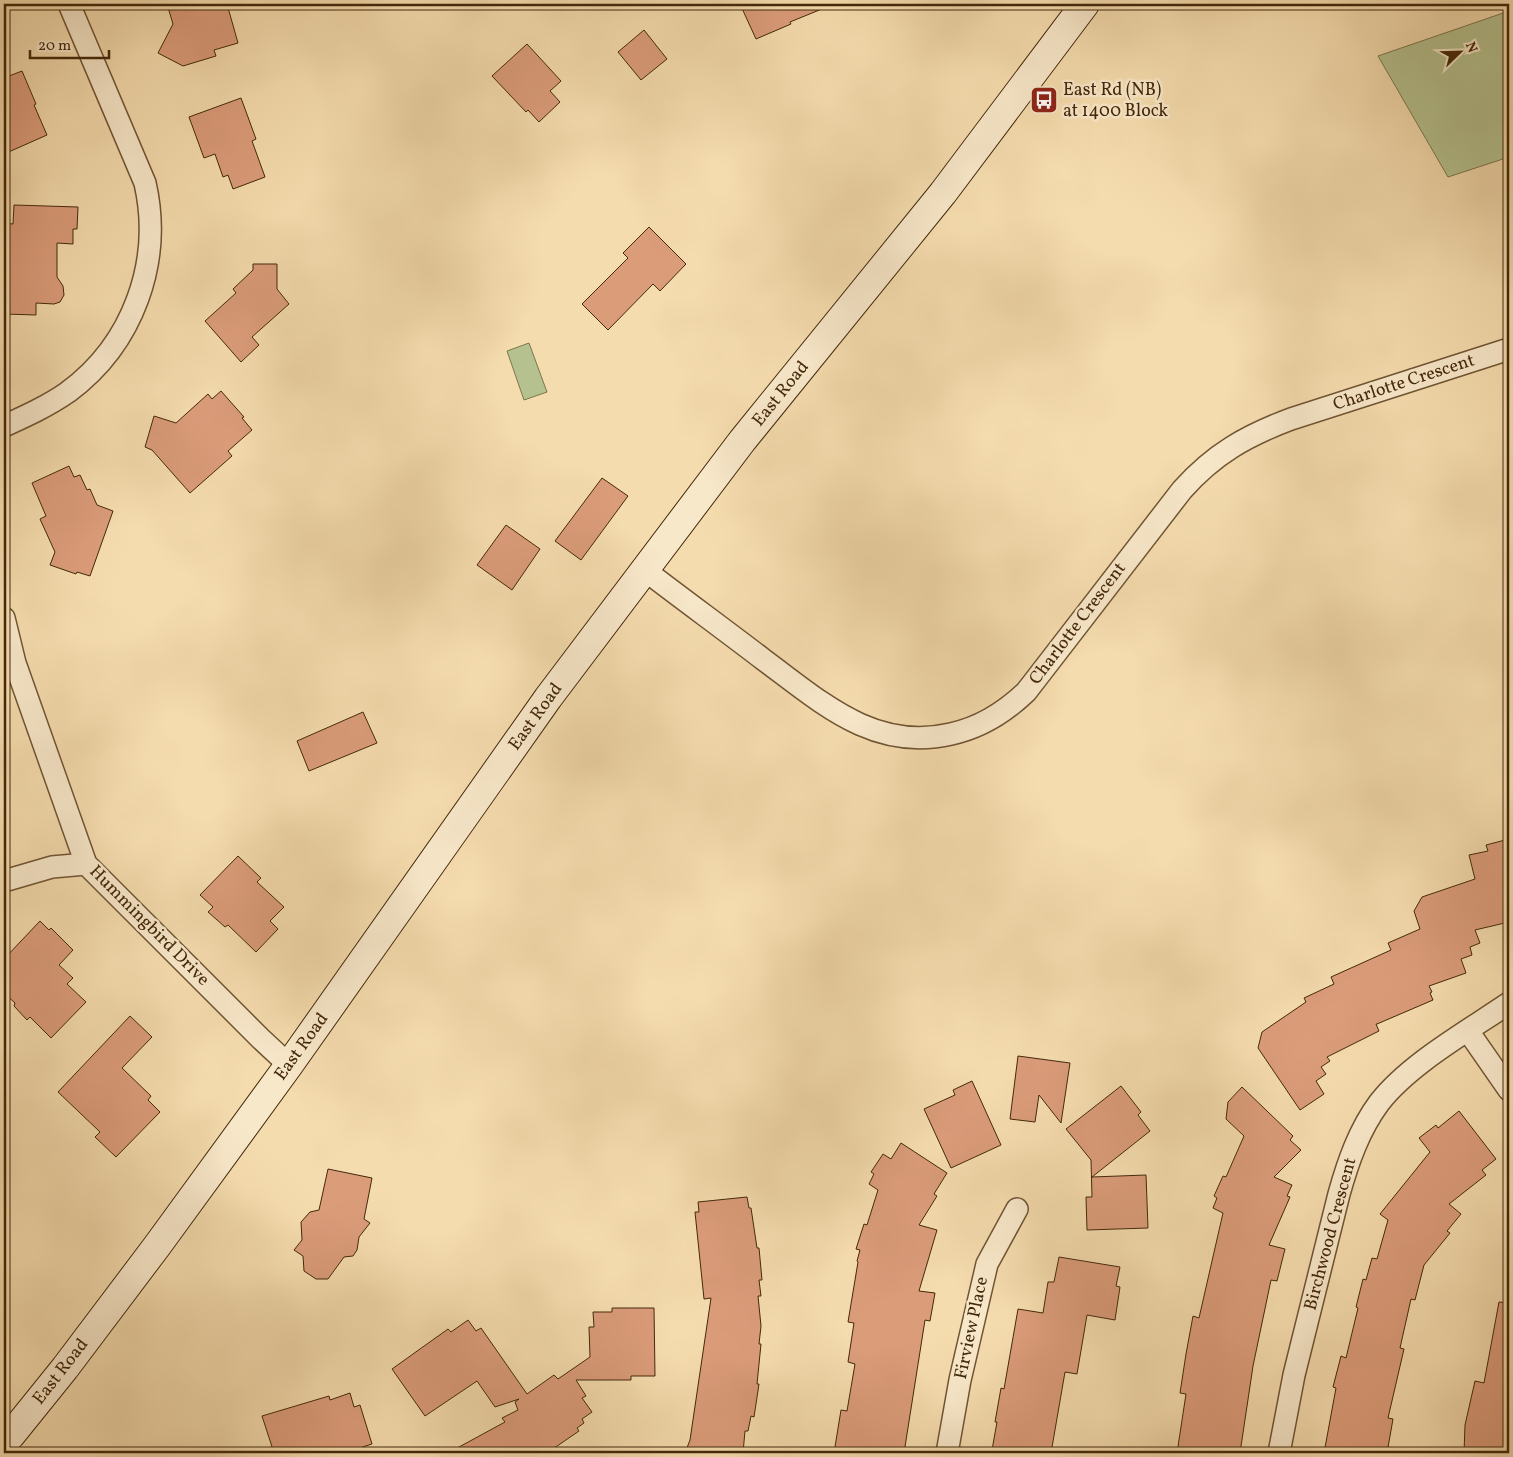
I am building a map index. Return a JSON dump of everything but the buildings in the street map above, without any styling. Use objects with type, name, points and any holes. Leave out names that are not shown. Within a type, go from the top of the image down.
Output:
[{"type":"main road","name":"East Road","points":[[4,1442],[65,1368],[157,1246],[289,1065],[548,698],[646,571],[742,441],[943,193],[1085,4]]},
{"type":"street","points":[[4,426],[30,414],[68,392],[102,360],[137,306],[147,270],[150,227],[145,183],[69,4]]},
{"type":"street","name":"Charlotte Crescent","points":[[646,571],[791,680],[848,719],[881,733],[905,738],[930,738],[953,734],[991,718],[1006,709],[1026,692],[1182,490],[1196,474],[1227,449],[1258,432],[1291,420],[1509,349]]},
{"type":"street","name":"Hummingbird Drive","points":[[4,618],[15,663],[86,864],[263,1042],[289,1065]]},
{"type":"street","points":[[4,881],[52,867],[86,864]]},
{"type":"street","name":"Birchwood Crescent","points":[[1280,1453],[1294,1375],[1339,1194],[1357,1140],[1380,1103],[1400,1081],[1422,1063],[1509,1003]]},
{"type":"street","points":[[1468,1031],[1509,1090]]},
{"type":"street","name":"Firview Place","points":[[948,1453],[960,1380],[986,1264],[1016,1209]]},
{"type":"green space","points":[[1509,11],[1509,157],[1448,177],[1378,56]]},
{"type":"green space","points":[[529,343],[547,392],[524,400],[507,351]]},
{"type":"place","name":"East Rd (NB) at 1400 Block","points":[[1044,100]]}]
